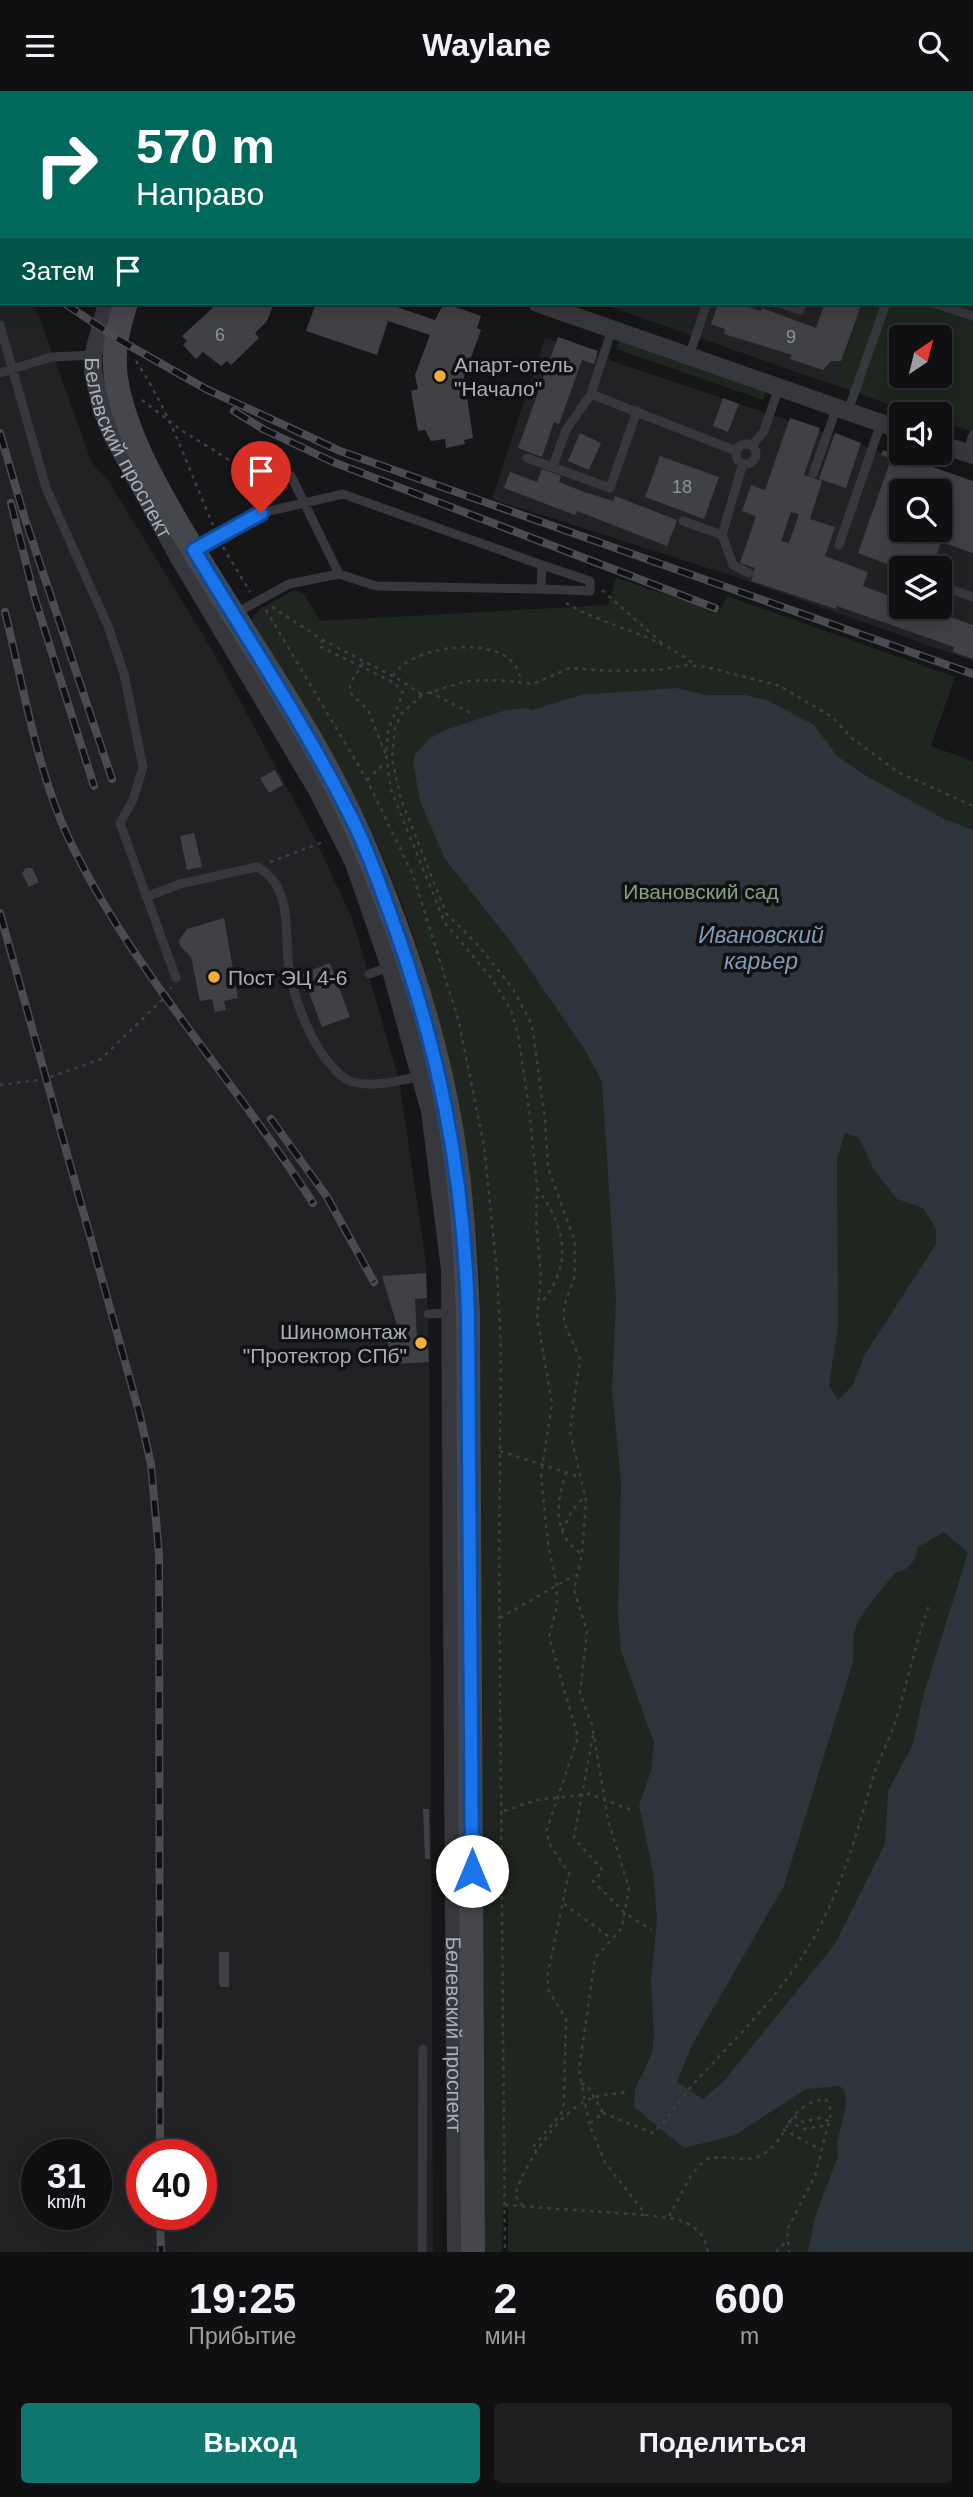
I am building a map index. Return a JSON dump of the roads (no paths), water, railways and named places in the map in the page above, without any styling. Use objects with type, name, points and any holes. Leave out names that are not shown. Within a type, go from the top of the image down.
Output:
[{"type":"street","name":"Белевский проспект","points":[[106,305],[101,321],[113,356],[127,416],[173,516],[186,554],[340,834],[399,964]]},
{"type":"street","name":"Белевский проспект","points":[[113,356],[125,305]]},
{"type":"street","points":[[543,305],[889,426]]},
{"type":"street","points":[[952,448],[970,454]]},
{"type":"street","name":"Белевский проспект","points":[[186,554],[233,615],[318,756],[356,826],[399,964],[457,1169],[466,1249],[459,1312],[456,2252]]},
{"type":"street","name":"Белевский проспект","points":[[459,1312],[473,2252]]},
{"type":"lane","points":[[689,356],[706,305]]},
{"type":"lane","points":[[785,305],[800,310],[801,305]]},
{"type":"lane","points":[[813,474],[885,305]]},
{"type":"lane","points":[[939,305],[973,317]]},
{"type":"lane","points":[[0,325],[15,369],[46,488],[108,626],[124,674],[143,767],[133,800],[120,823],[176,978]]},
{"type":"lane","points":[[553,466],[566,431],[591,394],[612,329]]},
{"type":"lane","points":[[0,373],[51,357],[113,356]]},
{"type":"lane","points":[[752,446],[764,432],[779,387]]},
{"type":"lane","points":[[591,394],[736,451]]},
{"type":"lane","points":[[527,458],[610,488],[637,411]]},
{"type":"lane","points":[[839,545],[881,423]]},
{"type":"lane","points":[[970,454],[973,435]]},
{"type":"lane","points":[[743,463],[737,458],[736,451],[741,445],[752,446]]},
{"type":"lane","points":[[743,463],[754,460],[756,453],[752,446]]},
{"type":"lane","points":[[251,456],[291,476],[339,574]]},
{"type":"lane","points":[[743,463],[722,535],[733,565],[749,573]]},
{"type":"lane","points":[[186,554],[281,506],[343,493],[590,581],[590,591],[376,586],[339,574],[289,584],[233,615]]},
{"type":"lane","points":[[683,521],[722,535]]},
{"type":"lane","points":[[541,589],[542,565]]},
{"type":"lane","points":[[952,589],[973,597]]},
{"type":"lane","points":[[146,897],[180,884],[257,867],[277,885],[289,928],[289,968],[302,1012],[314,1044],[336,1072],[349,1082],[368,1085],[431,1074]]},
{"type":"lane","points":[[369,974],[399,964]]},
{"type":"lane","points":[[428,1314],[459,1312]]},
{"type":"lane","points":[[422,2252],[423,2049]]},
{"type":"water","name":"Ивановский карьер","points":[[677,688],[706,695],[745,695],[767,700],[814,725],[837,756],[868,777],[944,819],[973,830],[973,2252],[808,2252],[815,2217],[838,2156],[837,2143],[846,2104],[845,2092],[840,2086],[806,2089],[735,2135],[684,2148],[634,2107],[635,2089],[652,2054],[654,2036],[651,1982],[657,1918],[653,1872],[639,1805],[651,1771],[654,1743],[621,1651],[618,1615],[621,1481],[612,1391],[616,1299],[602,1082],[585,1050],[511,942],[445,859],[420,801],[413,762],[416,753],[429,739],[445,730],[503,711],[526,708],[532,710],[581,695]],"holes":[[[845,1133],[859,1138],[874,1170],[897,1199],[923,1208],[936,1229],[936,1244],[864,1356],[853,1385],[838,1400],[829,1385],[838,1326],[837,1159]],[[944,1532],[968,1553],[924,1693],[912,1746],[888,1791],[885,1844],[835,1944],[724,2081],[703,2099],[677,2082],[692,2045],[784,1886],[852,1665],[853,1636],[857,1625],[866,1609],[895,1573],[911,1564],[918,1547]]]},
{"type":"railway","points":[[67,305],[116,338],[206,389],[340,451],[973,674]]},
{"type":"railway","points":[[234,411],[263,429],[333,462],[715,608]]},
{"type":"railway","points":[[0,433],[25,519],[112,779]]},
{"type":"railway","points":[[11,503],[35,599],[94,786]]},
{"type":"railway","points":[[5,612],[48,784],[68,837],[93,886],[152,979],[313,1203]]},
{"type":"railway","points":[[0,913],[139,1412],[151,1464],[159,1554],[160,2139]]},
{"type":"railway","points":[[271,1119],[327,1197],[374,1282]]},
{"type":"railway","points":[[160,2230],[161,2252]]},
{"type":"place","name":"Апарт-отель \"Начало\"","points":[[440,376]]},
{"type":"place","name":"Пост ЭЦ 4-6","points":[[214,977]]},
{"type":"place","name":"Шиномонтаж \"Протектор СПб\"","points":[[421,1343]]},
{"type":"park label","name":"Ивановский сад","points":[[701,891]]}]
